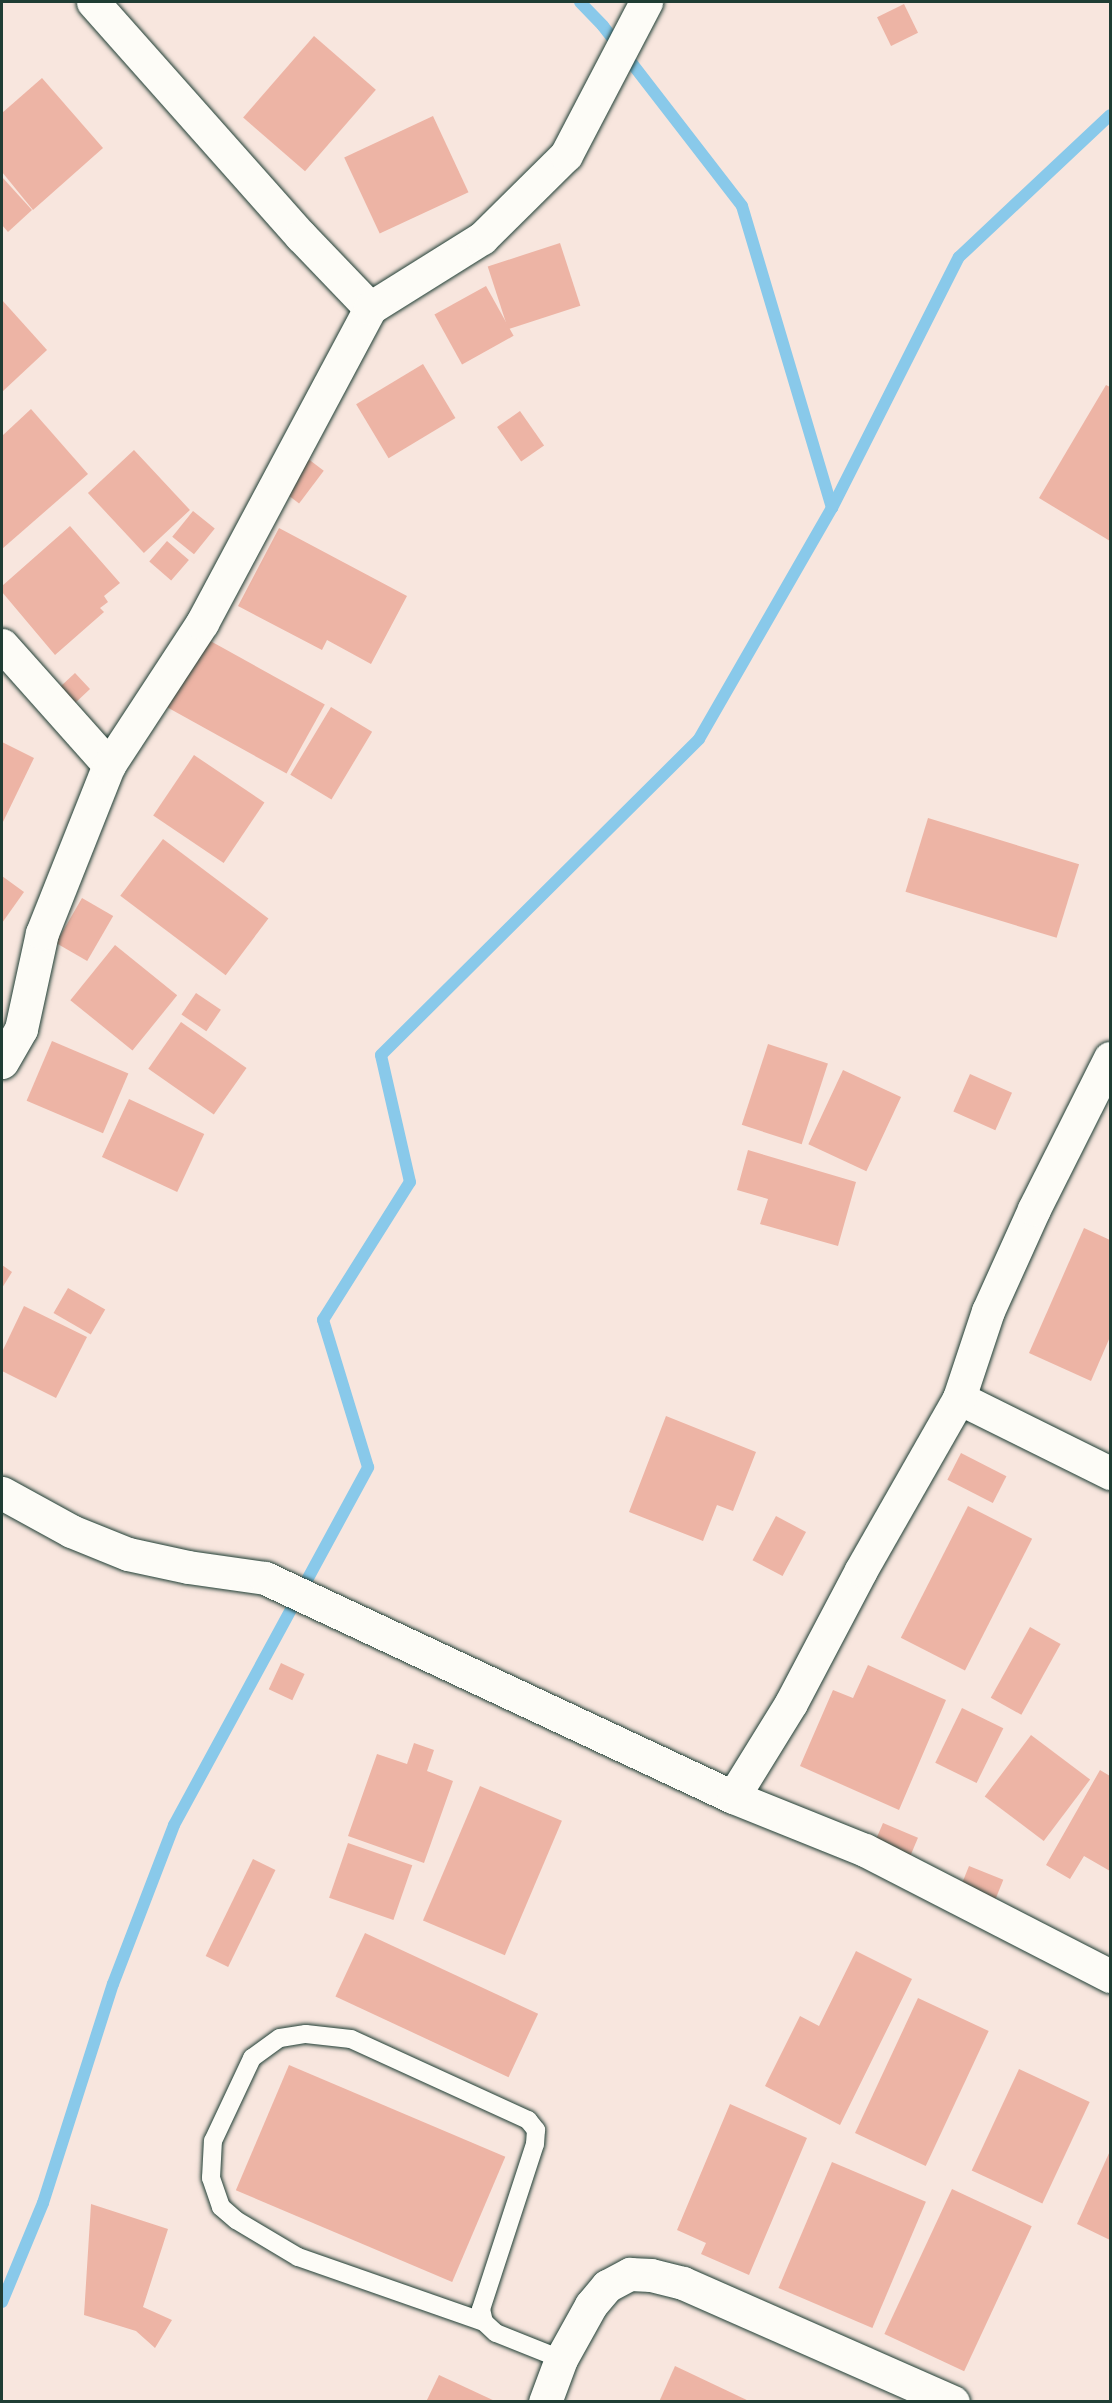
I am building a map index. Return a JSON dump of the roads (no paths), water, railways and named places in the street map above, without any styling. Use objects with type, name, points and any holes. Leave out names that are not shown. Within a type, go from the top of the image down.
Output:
[{"type":"street","points":[[93,2],[301,236],[370,308]]},
{"type":"street","points":[[2,1062],[11,1024],[42,933],[109,765],[202,623],[370,308],[482,238],[566,155],[646,2]]},
{"type":"street","points":[[2,645],[109,765]]},
{"type":"street","points":[[733,1797],[791,1703],[861,1570],[959,1398],[988,1311],[1034,1209],[1110,1058]]},
{"type":"street","points":[[959,1398],[1110,1473]]},
{"type":"street","points":[[2,1493],[71,1531],[128,1554],[188,1567],[265,1578],[389,1634],[733,1797],[865,1850],[1110,1976]]},
{"type":"street","points":[[545,2402],[561,2359],[591,2305],[607,2286],[630,2274],[651,2275],[682,2283],[953,2402]]},
{"type":"lane","points":[[484,2322],[482,2309],[536,2144],[536,2130],[528,2120],[351,2039],[320,2034],[280,2038],[252,2058],[213,2141],[212,2178],[221,2207],[236,2220],[298,2257],[484,2322],[496,2333],[561,2359]]},
{"type":"waterway","points":[[580,2],[603,26],[742,206],[832,508]]},
{"type":"waterway","points":[[2,2302],[43,2203],[113,1984],[174,1825],[368,1467],[323,1320],[410,1182],[381,1055],[699,739],[832,508],[959,257],[1110,115]]}]
